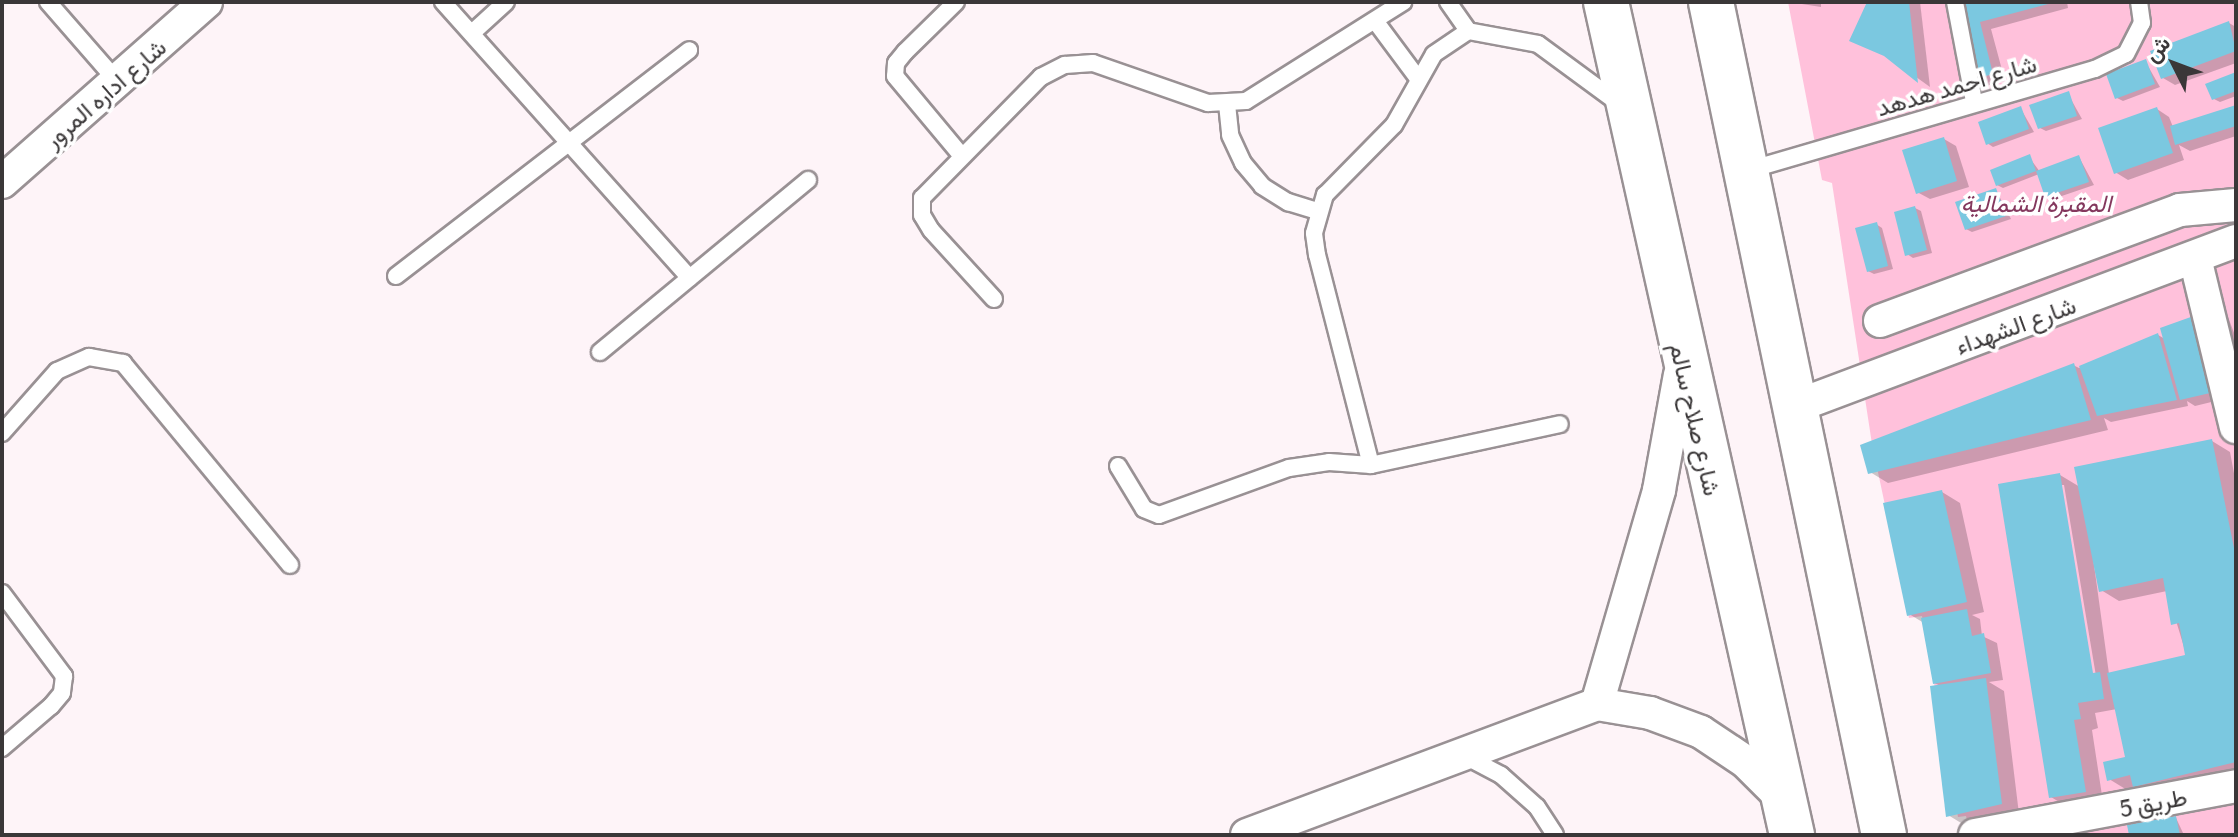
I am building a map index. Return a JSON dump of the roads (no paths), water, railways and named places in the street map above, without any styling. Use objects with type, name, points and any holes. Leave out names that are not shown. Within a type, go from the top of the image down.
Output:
[{"type":"highway","name":"شارع صلاح سالم","points":[[1606,2],[1682,355],[1788,818]]},
{"type":"highway","points":[[1711,2],[1884,835]]},
{"type":"street","name":"شارع اداره المرور","points":[[2,182],[206,2]]},
{"type":"street","name":"شارع الشهداء","points":[[1880,321],[2180,210],[2236,205]]},
{"type":"street","name":"شارع الشهداء","points":[[1794,407],[2236,241]]},
{"type":"street","points":[[2195,258],[2236,427]]},
{"type":"street","points":[[1597,704],[1659,490],[1676,417],[1682,355]]},
{"type":"street","points":[[1247,835],[1459,753],[1597,704],[1650,713],[1701,732],[1746,762],[1788,818]]},
{"type":"street","name":"طريق 5","points":[[1975,835],[2236,786]]},
{"type":"lane","points":[[48,2],[117,81]]},
{"type":"lane","points":[[443,2],[690,278]]},
{"type":"lane","points":[[472,33],[506,2]]},
{"type":"lane","points":[[956,2],[905,52],[896,63],[895,76],[961,155]]},
{"type":"lane","points":[[994,299],[922,215],[922,198],[1041,77],[1065,65],[1093,63],[1208,103],[1227,104],[1264,92],[1403,2]]},
{"type":"lane","points":[[1448,2],[1468,31]]},
{"type":"lane","points":[[1955,2],[1974,102]]},
{"type":"lane","name":"شارع احمد هدهد","points":[[1744,171],[2095,69],[2126,54],[2142,23],[2139,2]]},
{"type":"lane","points":[[1376,22],[1419,80]]},
{"type":"lane","points":[[1371,465],[1317,255],[1318,211],[1337,181],[1394,125],[1434,54],[1468,31],[1538,44],[1629,111]]},
{"type":"lane","points":[[396,276],[689,50]]},
{"type":"lane","points":[[1227,104],[1230,135],[1243,163],[1262,186],[1288,202],[1318,211]]},
{"type":"lane","points":[[600,352],[808,180]]},
{"type":"lane","points":[[2,433],[57,371],[89,357],[123,363],[290,565]]},
{"type":"lane","points":[[1118,466],[1144,509],[1159,515],[1289,468],[1329,462],[1371,465],[1560,424]]},
{"type":"lane","points":[[2,593],[64,676],[62,693],[51,706],[2,748]]},
{"type":"lane","points":[[1459,753],[1501,775],[1537,807],[1555,835]]},
{"type":"park label","name":"المقبرة الشمالية","points":[[2036,202]]}]
